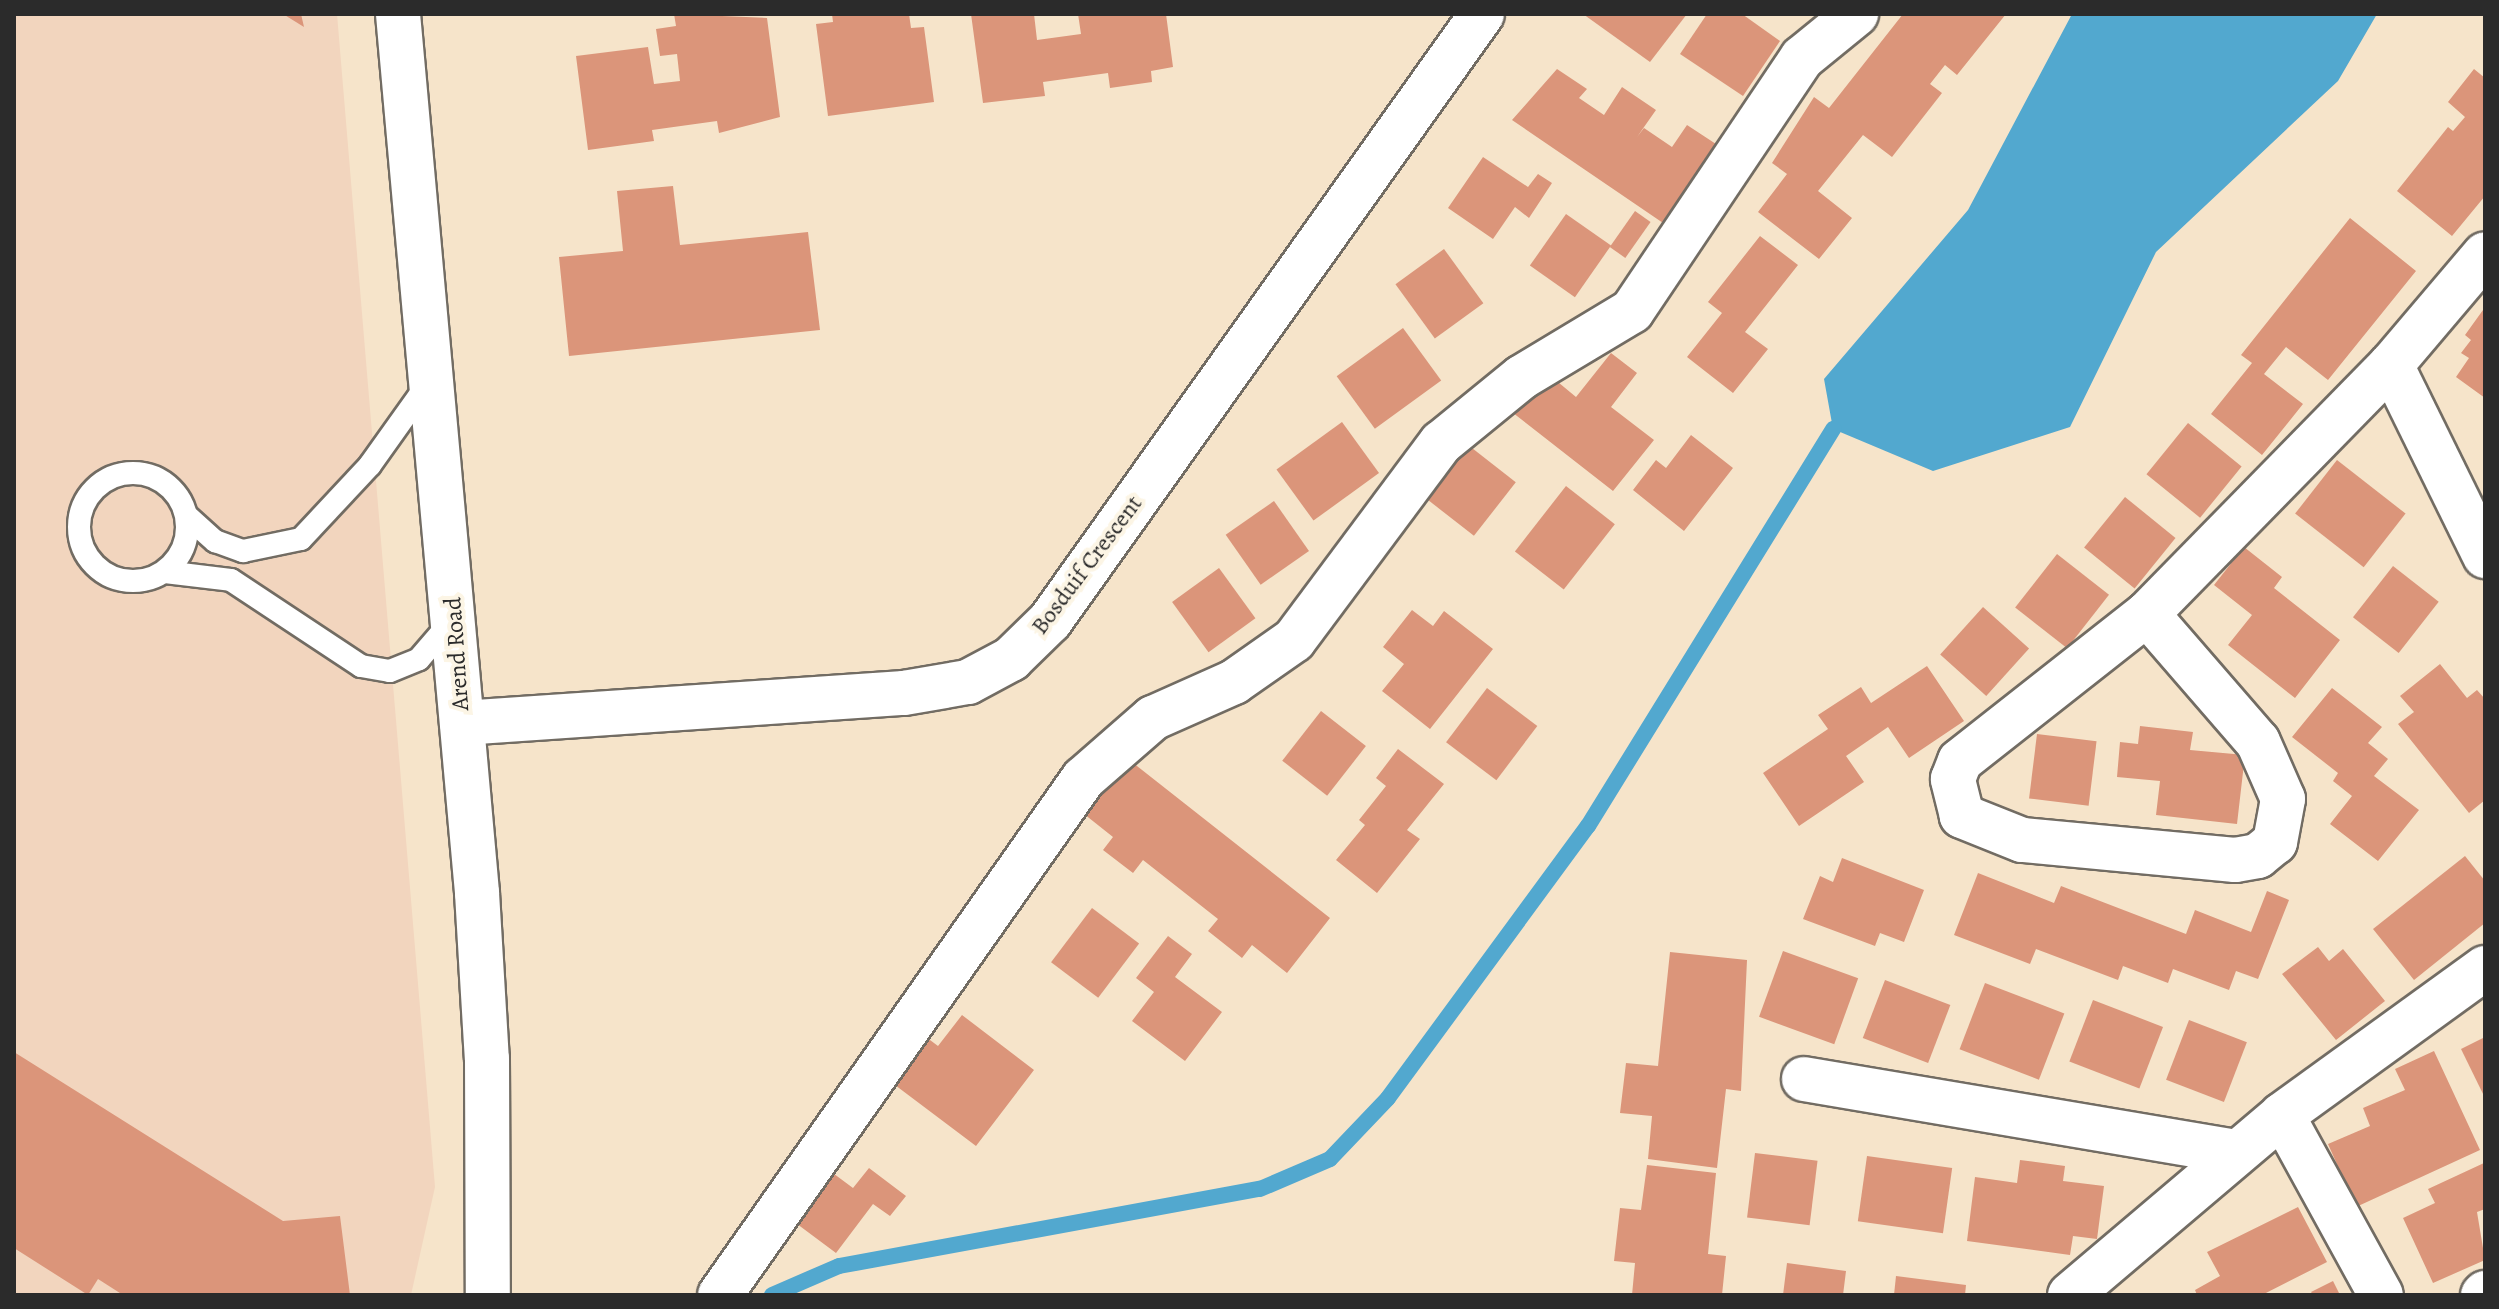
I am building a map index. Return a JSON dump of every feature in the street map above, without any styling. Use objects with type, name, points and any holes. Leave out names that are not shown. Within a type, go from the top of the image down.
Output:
[{"type":"street","name":"Arend Road","points":[[398,14],[454,616],[487,1059],[488,1295]]},
{"type":"street","name":"Bosduif Crescent","points":[[462,723],[904,693],[968,682],[1011,659],[1050,621],[1482,14]]},
{"type":"street","points":[[720,1295],[1083,779],[1153,718],[1234,682],[1294,640],[1441,443],[1522,377],[1632,311],[1802,58],[1856,14]]},
{"type":"street","points":[[2147,614],[2258,742],[2283,799],[2275,842],[2258,856],[2235,860],[2022,840],[1962,816],[1953,789],[1960,761],[2147,614],[2391,365],[2485,254]]},
{"type":"street","points":[[2391,365],[2485,556]]},
{"type":"street","points":[[2070,1295],[2235,1152],[2485,968]]},
{"type":"street","points":[[1804,1079],[2235,1152]]},
{"type":"street","points":[[2282,1115],[2381,1295]]},
{"type":"lane","points":[[432,379],[370,465],[301,539],[243,551],[215,541],[187,516],[178,496],[142,474],[102,483],[87,498],[80,539],[104,573],[145,581],[165,572],[195,570],[231,580],[361,666],[390,671],[419,659],[454,616]]},
{"type":"lane","points":[[165,572],[179,556],[187,516]]},
{"type":"shaded area","points":[[14,14],[337,14],[435,1187],[411,1295],[14,1295]]},
{"type":"water","points":[[2072,14],[2377,14],[2338,81],[2156,252],[2070,427],[1933,471],[1833,429],[1824,379],[1968,210]]},
{"type":"building","points":[[283,14],[301,14],[304,27]]},
{"type":"building","points":[[674,14],[767,18],[780,117],[719,133],[717,121],[652,130],[654,141],[588,150],[576,56],[648,47],[654,84],[680,81],[677,54],[660,56],[656,29],[676,26]]},
{"type":"building","points":[[832,14],[909,14],[911,28],[924,27],[934,102],[828,116],[816,24],[833,22]]},
{"type":"building","points":[[971,14],[1034,14],[1037,40],[1081,34],[1078,14],[1166,14],[1173,67],[1151,71],[1152,82],[1110,88],[1108,73],[1043,82],[1045,96],[983,103]]},
{"type":"building","points":[[1583,14],[1687,14],[1650,62]]},
{"type":"building","points":[[1707,14],[1742,14],[1780,41],[1743,96],[1680,54]]},
{"type":"building","points":[[1903,14],[2006,14],[1957,75],[1945,65],[1930,84],[1942,93],[1892,157],[1863,135],[1818,191],[1852,218],[1819,259],[1758,212],[1787,174],[1772,163],[1814,97],[1829,108]]},
{"type":"building","points":[[1557,69],[1587,89],[1579,98],[1604,115],[1622,87],[1656,110],[1637,137],[1644,128],[1672,147],[1687,125],[1719,146],[1666,225],[1512,120]]},
{"type":"building","points":[[2474,69],[2485,78],[2485,196],[2452,236],[2397,191],[2448,127],[2453,131],[2465,117],[2448,102]]},
{"type":"building","points":[[1483,157],[1528,187],[1538,174],[1552,183],[1529,218],[1515,207],[1493,239],[1448,208]]},
{"type":"building","points":[[673,186],[680,245],[808,232],[820,330],[569,356],[559,257],[623,251],[617,191]]},
{"type":"building","points":[[1635,211],[1651,222],[1625,258],[1610,247]]},
{"type":"building","points":[[1566,214],[1611,246],[1575,297],[1530,266]]},
{"type":"building","points":[[2350,218],[2416,271],[2328,380],[2286,347],[2264,374],[2303,404],[2262,455],[2211,414],[2252,363],[2241,355]]},
{"type":"building","points":[[1760,236],[1798,265],[1745,332],[1768,349],[1733,393],[1687,357],[1722,313],[1708,302]]},
{"type":"building","points":[[1444,249],[1483,303],[1435,338],[1395,284]]},
{"type":"building","points":[[2483,310],[2485,398],[2456,377],[2469,358],[2461,353],[2471,340],[2465,335]]},
{"type":"building","points":[[1403,328],[1441,381],[1375,429],[1337,376]]},
{"type":"building","points":[[1611,353],[1637,373],[1611,407],[1654,440],[1613,491],[1508,409],[1541,368],[1576,397]]},
{"type":"building","points":[[1342,422],[1379,473],[1314,521],[1276,470]]},
{"type":"building","points":[[2188,423],[2242,466],[2200,518],[2146,474]]},
{"type":"building","points":[[1691,435],[1733,468],[1684,531],[1633,490],[1656,460],[1666,468]]},
{"type":"building","points":[[1463,441],[1516,482],[1474,536],[1421,495]]},
{"type":"building","points":[[2337,460],[2406,514],[2364,567],[2295,514]]},
{"type":"building","points":[[1566,486],[1615,524],[1564,590],[1515,551]]},
{"type":"building","points":[[2125,497],[2176,538],[2135,588],[2084,548]]},
{"type":"building","points":[[1274,501],[1309,551],[1261,585],[1226,535]]},
{"type":"building","points":[[2244,547],[2282,577],[2274,588],[2340,640],[2295,698],[2228,645],[2252,615],[2214,585]]},
{"type":"building","points":[[2057,554],[2109,595],[2067,648],[2015,608]]},
{"type":"building","points":[[2393,566],[2439,602],[2399,653],[2353,617]]},
{"type":"building","points":[[1219,568],[1255,618],[1209,652],[1172,602]]},
{"type":"building","points":[[1983,607],[2029,648],[1986,696],[1940,655]]},
{"type":"building","points":[[1412,610],[1433,626],[1444,611],[1493,649],[1430,729],[1382,691],[1404,664],[1383,647]]},
{"type":"building","points":[[2440,664],[2467,698],[2477,690],[2485,699],[2485,800],[2469,813],[2398,724],[2414,712],[2400,696]]},
{"type":"building","points":[[1927,666],[1964,721],[1909,758],[1888,727],[1846,756],[1864,782],[1799,826],[1763,773],[1828,729],[1818,715],[1861,687],[1871,703]]},
{"type":"building","points":[[1487,688],[1537,726],[1496,780],[1446,742]]},
{"type":"building","points":[[2332,688],[2382,727],[2368,743],[2388,759],[2374,776],[2419,810],[2378,861],[2330,824],[2352,796],[2333,781],[2338,773],[2292,737]]},
{"type":"building","points":[[1321,711],[1366,746],[1327,796],[1282,761]]},
{"type":"building","points":[[2140,726],[2193,732],[2190,750],[2245,755],[2237,824],[2156,815],[2160,781],[2117,777],[2120,742],[2138,744]]},
{"type":"building","points":[[2037,734],[2097,741],[2089,806],[2029,799]]},
{"type":"building","points":[[1398,749],[1444,784],[1407,830],[1420,839],[1377,893],[1336,860],[1365,825],[1359,820],[1386,786],[1376,778]]},
{"type":"building","points":[[1123,755],[1330,918],[1287,973],[1252,945],[1242,958],[1208,931],[1218,919],[1143,860],[1133,873],[1103,850],[1113,837],[1079,810]]},
{"type":"building","points":[[2465,856],[2485,881],[2485,923],[2414,980],[2373,929]]},
{"type":"building","points":[[1842,858],[1924,890],[1904,942],[1880,933],[1875,946],[1803,919],[1820,876],[1833,882]]},
{"type":"building","points":[[1978,873],[2054,903],[2061,886],[2186,934],[2195,910],[2251,932],[2267,891],[2289,900],[2258,979],[2236,971],[2229,990],[2173,969],[2168,983],[2123,966],[2118,980],[2036,949],[2030,964],[1954,935]]},
{"type":"building","points":[[1092,908],[1139,944],[1098,998],[1051,962]]},
{"type":"building","points":[[1168,936],[1192,954],[1175,977],[1222,1012],[1185,1061],[1132,1021],[1154,992],[1136,978]]},
{"type":"building","points":[[2318,947],[2329,961],[2343,949],[2385,1001],[2336,1040],[2282,974]]},
{"type":"building","points":[[1783,951],[1858,978],[1834,1044],[1759,1017]]},
{"type":"building","points":[[1670,952],[1747,960],[1741,1091],[1726,1089],[1717,1168],[1648,1159],[1652,1116],[1620,1113],[1626,1063],[1658,1066]]},
{"type":"building","points":[[1885,980],[1950,1005],[1928,1063],[1863,1038]]},
{"type":"building","points":[[1985,983],[2064,1013],[2039,1080],[1960,1049]]},
{"type":"building","points":[[2093,1000],[2163,1027],[2139,1088],[2069,1062]]},
{"type":"building","points":[[962,1015],[1034,1070],[976,1146],[887,1079],[922,1034],[938,1046]]},
{"type":"building","points":[[2189,1020],[2247,1042],[2224,1102],[2166,1080]]},
{"type":"building","points":[[2485,1037],[2485,1098],[2461,1049]]},
{"type":"building","points":[[2434,1051],[2480,1150],[2356,1207],[2328,1144],[2370,1126],[2363,1108],[2405,1090],[2395,1069]]},
{"type":"building","points":[[14,1052],[283,1221],[340,1216],[350,1295],[123,1295],[98,1279],[88,1295],[14,1248]]},
{"type":"building","points":[[1755,1153],[1818,1161],[1810,1225],[1747,1218]]},
{"type":"building","points":[[1867,1156],[1952,1168],[1943,1233],[1858,1221]]},
{"type":"building","points":[[2020,1160],[2065,1166],[2063,1181],[2104,1186],[2097,1239],[2073,1236],[2070,1255],[1967,1241],[1975,1177],[2017,1183]]},
{"type":"building","points":[[2484,1163],[2485,1209],[2477,1212],[2485,1260],[2433,1283],[2403,1218],[2435,1203],[2428,1189]]},
{"type":"building","points":[[822,1165],[853,1188],[869,1168],[906,1196],[890,1216],[873,1204],[836,1253],[785,1215]]},
{"type":"building","points":[[1647,1165],[1716,1173],[1708,1254],[1726,1256],[1722,1295],[1632,1295],[1635,1263],[1614,1261],[1620,1208],[1641,1210]]},
{"type":"building","points":[[2298,1207],[2327,1262],[2262,1295],[2197,1295],[2195,1290],[2220,1276],[2207,1252]]},
{"type":"building","points":[[1787,1263],[1846,1271],[1843,1295],[1783,1295]]},
{"type":"building","points":[[1896,1276],[1966,1285],[1965,1295],[1894,1295]]},
{"type":"building","points":[[2333,1281],[2340,1295],[2313,1295],[2311,1292]]},
{"type":"waterway","points":[[772,1295],[839,1266],[1260,1189],[1330,1159],[1388,1098],[1588,826],[1833,429]]}]
